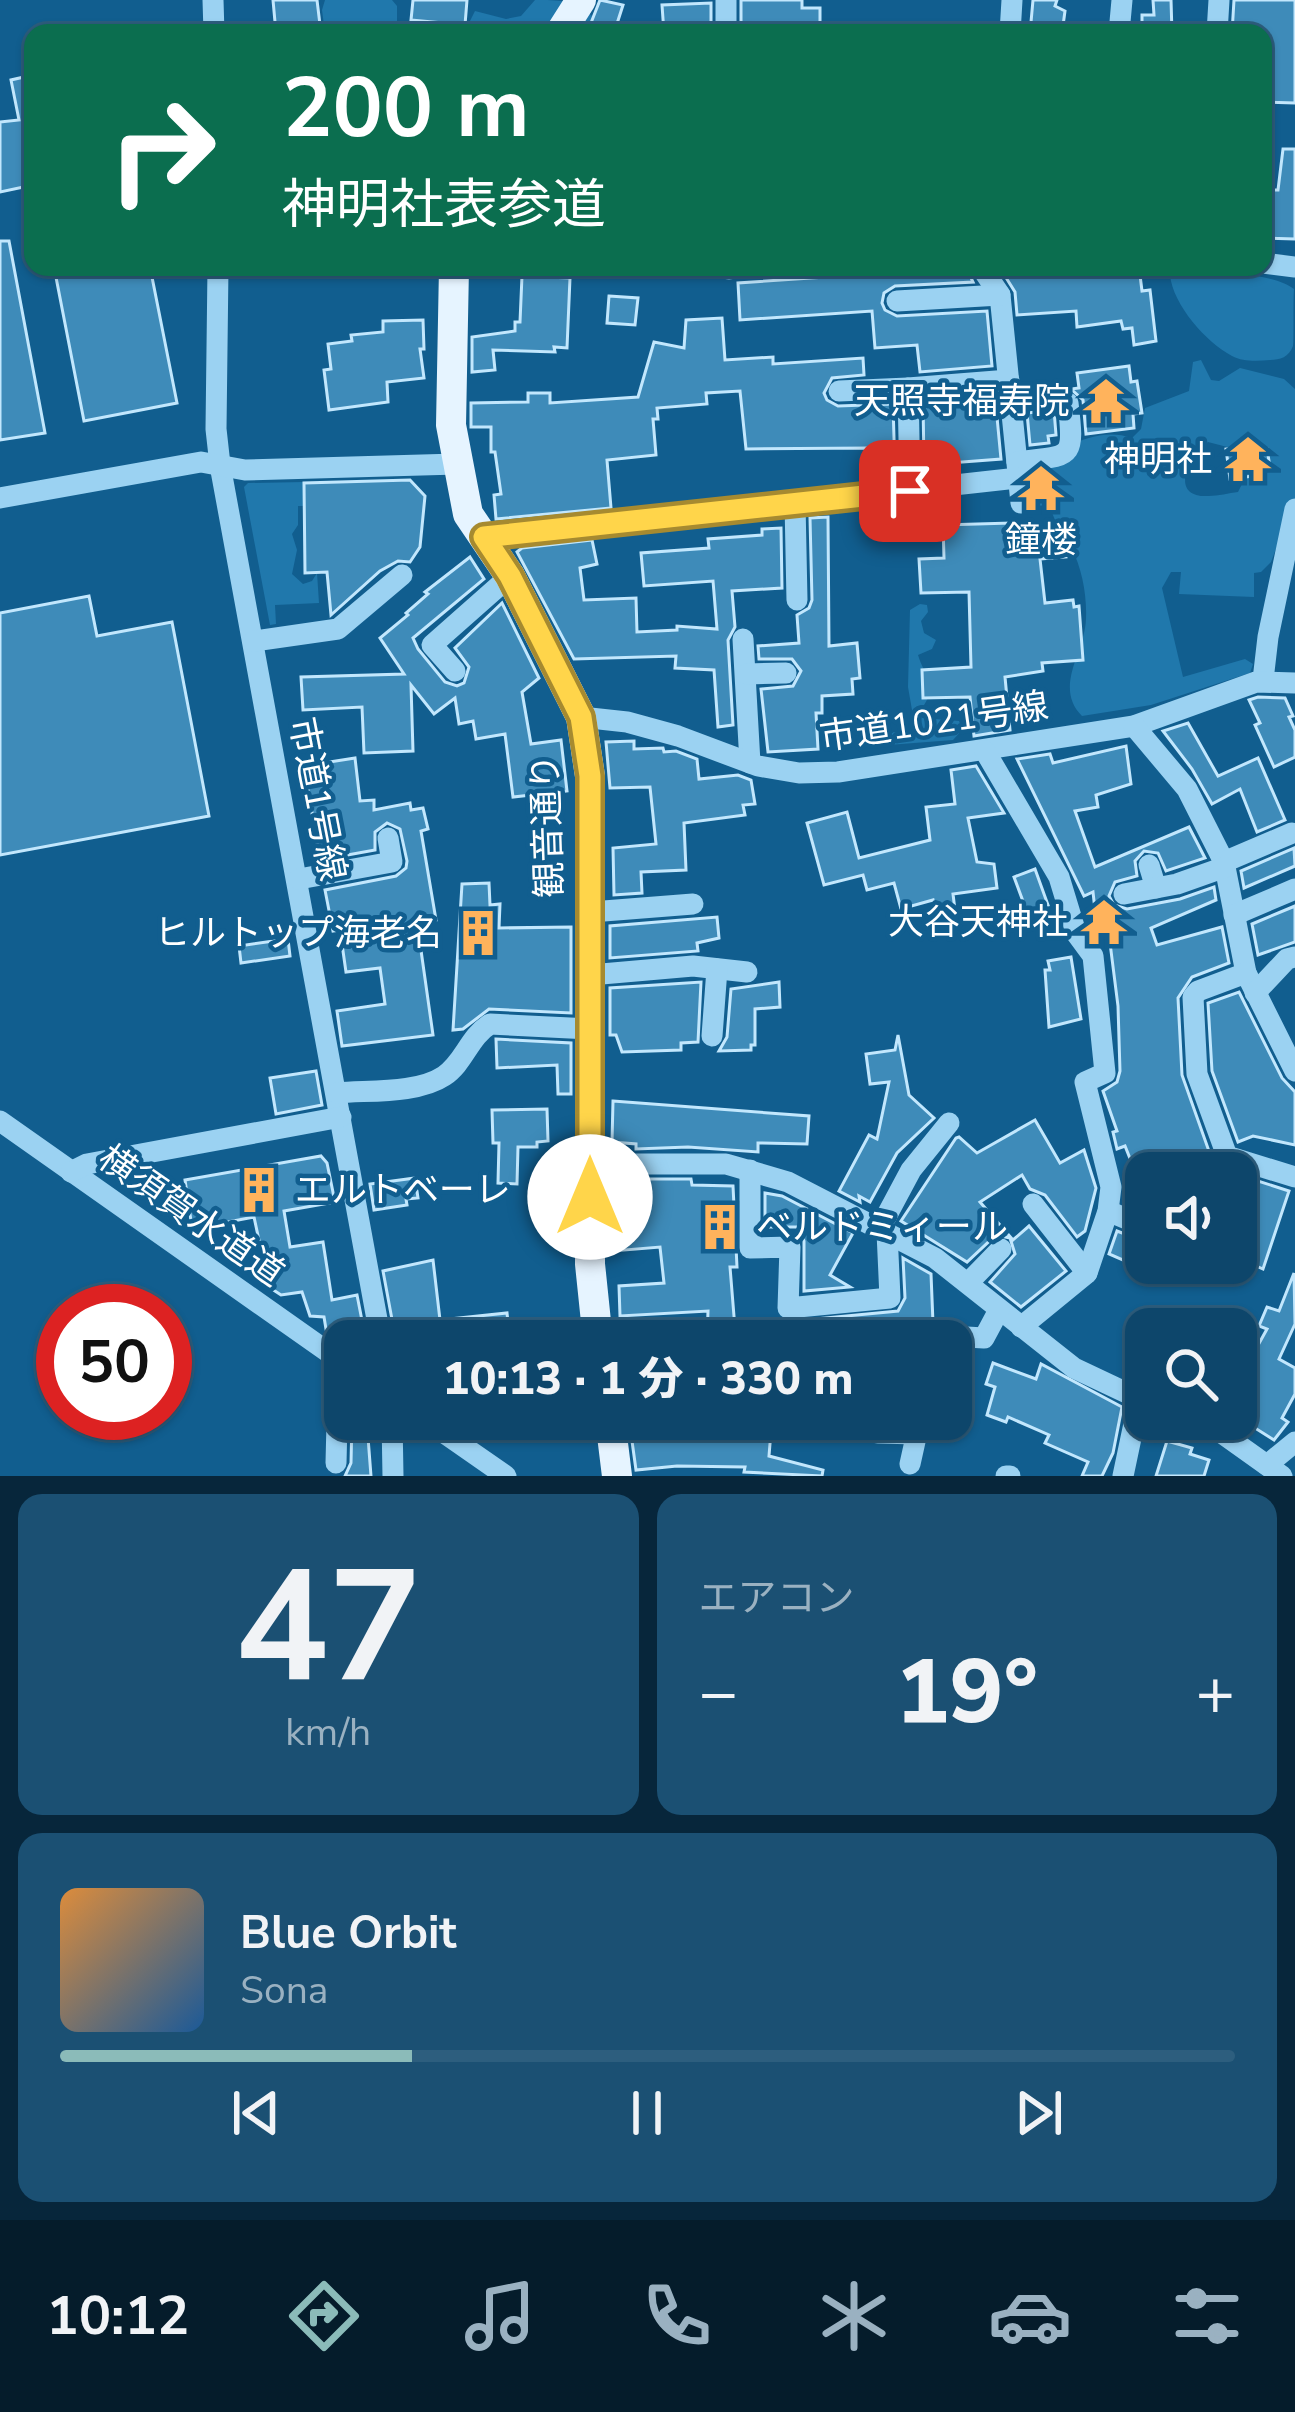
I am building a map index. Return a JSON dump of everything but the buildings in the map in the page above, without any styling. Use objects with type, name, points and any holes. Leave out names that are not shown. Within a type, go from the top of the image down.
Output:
[{"type":"main road","name":"観音通り","points":[[454,276],[451,425],[468,514],[510,576],[581,717],[590,776],[590,1264],[596,1320]]},
{"type":"main road","points":[[613,1440],[617,1476]]},
{"type":"street","name":"市道1号線","points":[[218,276],[220,465],[377,1320]]},
{"type":"street","points":[[987,276],[1000,295],[1021,503]]},
{"type":"street","points":[[897,301],[1000,295]]},
{"type":"street","points":[[839,391],[1009,380]]},
{"type":"street","points":[[908,388],[910,491]]},
{"type":"street","points":[[484,537],[910,491],[1017,470],[1070,450],[1068,403]]},
{"type":"street","points":[[0,498],[201,462],[244,470],[458,464]]},
{"type":"street","points":[[795,503],[797,600]]},
{"type":"street","points":[[1263,680],[1295,509]]},
{"type":"street","points":[[254,641],[338,629],[402,575]]},
{"type":"street","points":[[455,671],[432,645],[510,576]]},
{"type":"street","points":[[1247,624],[1270,627]]},
{"type":"street","points":[[743,639],[750,763]]},
{"type":"street","points":[[746,674],[786,673]]},
{"type":"street","name":"市道1021号線","points":[[581,717],[644,726],[750,763],[799,773],[838,772],[1134,726],[1263,680],[1295,683]]},
{"type":"street","points":[[1134,726],[1187,789],[1225,864],[1251,983],[1295,1071]]},
{"type":"street","points":[[985,751],[1059,877],[1076,933],[1093,956],[1105,1073],[1085,1082],[1112,1187],[1087,1274],[1021,1327]]},
{"type":"street","points":[[1124,895],[1225,864],[1292,833]]},
{"type":"street","points":[[298,879],[392,862],[388,838]]},
{"type":"street","points":[[1149,865],[1156,888]]},
{"type":"street","points":[[1234,916],[1295,889]]},
{"type":"street","points":[[591,912],[693,904]]},
{"type":"street","points":[[1295,957],[1251,983],[1198,991],[1193,997],[1197,1074],[1227,1156],[1295,1177]]},
{"type":"street","points":[[590,975],[693,966],[747,972]]},
{"type":"street","points":[[712,1036],[717,968]]},
{"type":"street","points":[[337,1093],[414,1086],[444,1076],[479,1031],[490,1024],[590,1029]]},
{"type":"street","points":[[71,1172],[87,1164],[341,1117]]},
{"type":"street","name":"横須賀水道道","points":[[0,1121],[324,1352]]},
{"type":"street","points":[[750,1170],[750,1248],[790,1247],[788,1308],[890,1298],[883,1230],[911,1170],[949,1124]]},
{"type":"street","points":[[590,1164],[700,1162],[750,1170],[788,1183],[883,1230],[970,1282],[1074,1368],[1125,1392]]},
{"type":"street","points":[[1033,1204],[1087,1274]]},
{"type":"street","points":[[1108,1210],[1125,1218]]},
{"type":"street","points":[[970,1282],[1001,1249]]},
{"type":"street","points":[[972,1337],[984,1338],[999,1310]]},
{"type":"street","points":[[336,1463],[337,1440]]},
{"type":"street","points":[[392,1440],[393,1476]]},
{"type":"street","points":[[454,1440],[506,1476]]},
{"type":"street","points":[[910,1464],[916,1440]]},
{"type":"street","points":[[1123,1476],[1133,1440]]},
{"type":"street","points":[[1231,1440],[1275,1471],[1295,1442]]},
{"type":"shaded area","points":[[325,0],[392,0],[399,24],[324,24]]},
{"type":"shaded area","points":[[535,0],[566,2],[592,16],[590,24],[468,24],[475,11],[506,19],[521,16]]},
{"type":"shaded area","points":[[1170,276],[1256,276],[1284,283],[1294,289],[1293,346],[1277,359],[1236,358],[1192,322]]},
{"type":"shaded area","points":[[1201,360],[1211,380],[1219,381],[1240,368],[1284,379],[1295,389],[1295,498],[1271,562],[1254,573],[1254,597],[1179,594],[1181,572],[1171,572],[1162,588],[1183,677],[1245,659],[1253,664],[1250,673],[1151,705],[1082,716],[1070,693],[1086,619],[1081,573],[1050,505],[1034,506],[1023,470],[1089,438],[1132,438],[1141,429],[1145,408],[1189,391],[1193,362]],"holes":[[[1259,441],[1260,449],[1235,474],[1243,482],[1238,492],[1196,495],[1185,484],[1189,466],[1208,442],[1235,449]]]},
{"type":"shaded area","points":[[304,482],[304,506],[298,506],[298,525],[292,534],[297,550],[292,574],[303,584],[317,573],[319,603],[275,605],[276,624],[270,625],[244,487],[248,483]]},
{"type":"shaded area","points":[[927,605],[928,612],[921,621],[924,633],[936,640],[932,649],[918,655],[930,682],[922,718],[959,721],[962,730],[953,740],[888,745],[888,736],[894,732],[913,737],[916,733],[908,687],[910,610]]},
{"type":"place","name":"天照寺福寿院","points":[[1106,401]]},
{"type":"place","name":"神明社","points":[[1248,459]]},
{"type":"place","name":"鐘楼","points":[[1041,488]]},
{"type":"place","name":"大谷天神社","points":[[1104,922]]},
{"type":"place","name":"ヒルトップ海老名","points":[[478,933]]},
{"type":"place","name":"エルトベーレ","points":[[259,1190]]},
{"type":"place","name":"ベルドミィール","points":[[720,1227]]},
{"type":"route","points":[[590,1197],[590,776],[581,717],[510,576],[484,537],[910,491]]}]
